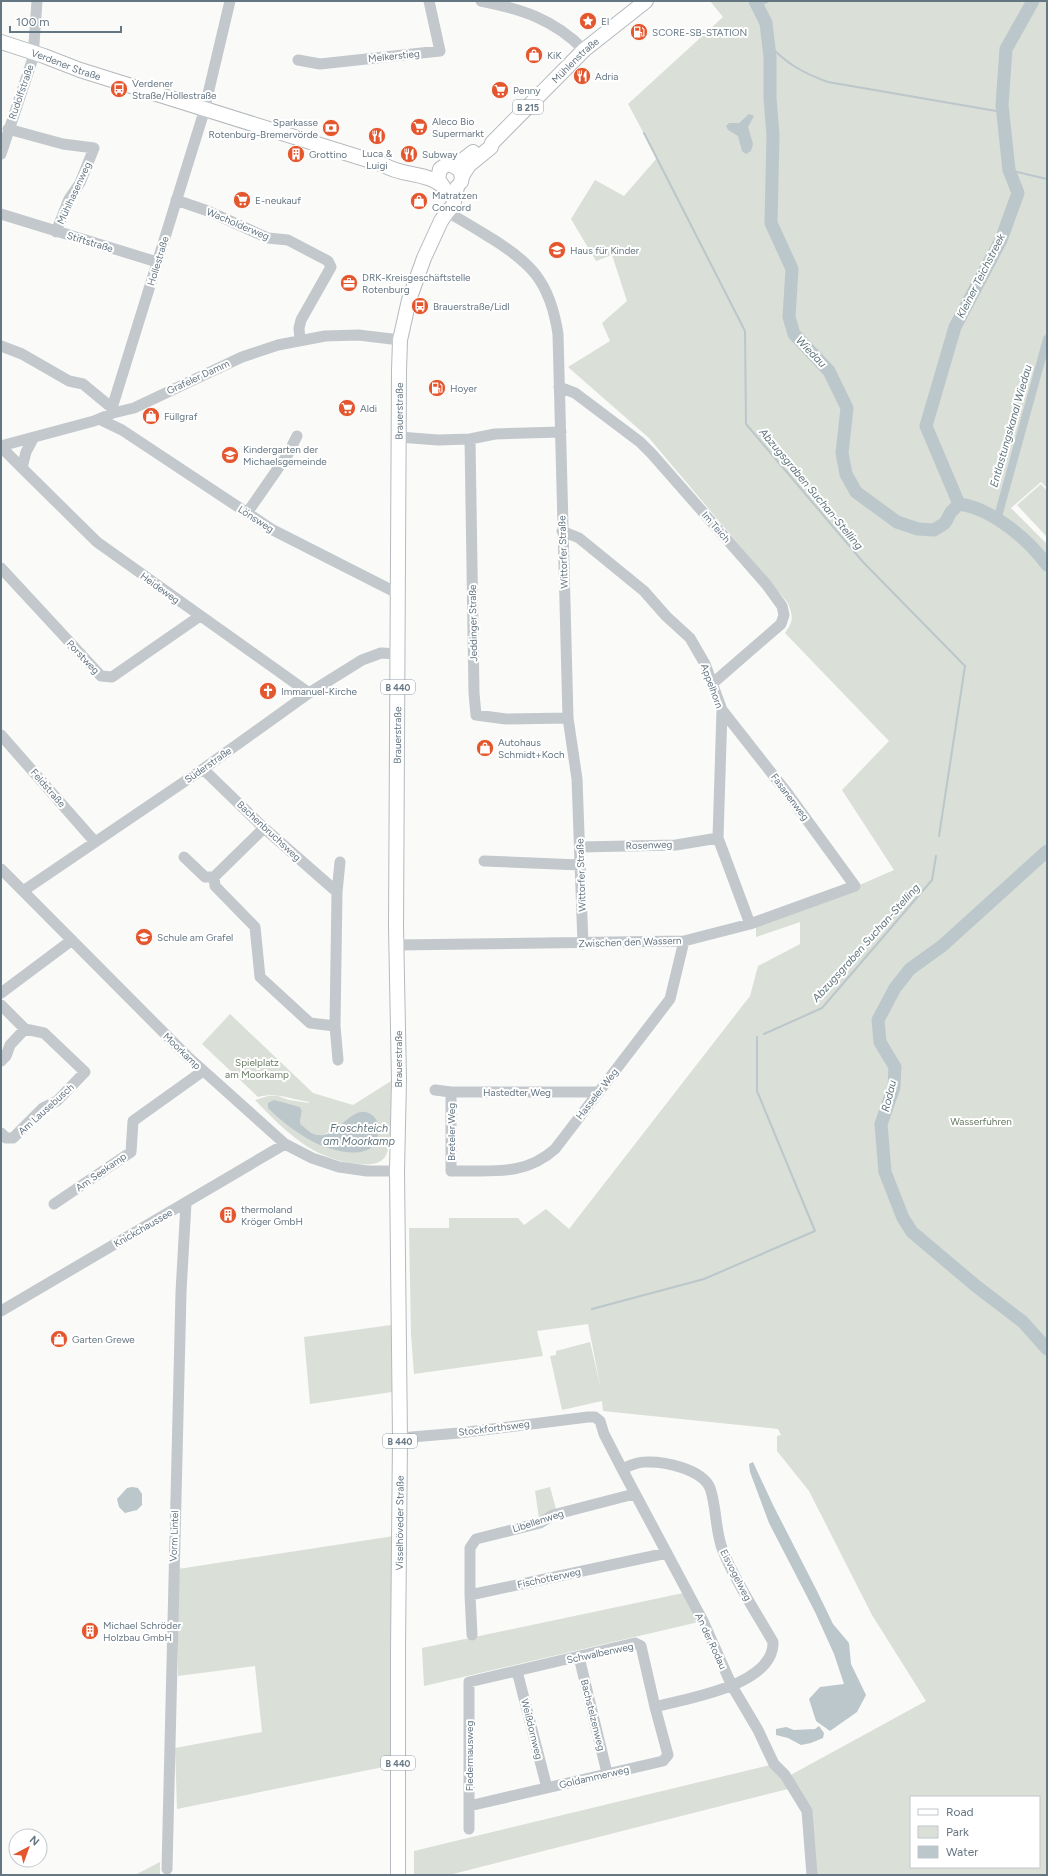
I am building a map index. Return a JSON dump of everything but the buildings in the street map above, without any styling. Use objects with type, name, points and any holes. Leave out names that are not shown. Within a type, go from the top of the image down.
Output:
[{"type":"main road","name":"Mühlenstraße","points":[[460,181],[469,165],[491,147],[492,143],[584,50],[646,1]]},
{"type":"main road","name":"Verdener Straße","points":[[1,42],[34,52],[80,70],[384,165],[396,171],[432,179],[441,185]]},
{"type":"main road","name":"Mühlenstraße","points":[[446,166],[460,162],[479,148],[488,143],[492,143]]},
{"type":"main road","name":"Verdener Straße","points":[[384,165],[390,164],[427,170],[446,166]]},
{"type":"main road","points":[[446,166],[459,169],[460,181],[449,189],[441,185],[438,176],[446,166]]},
{"type":"main road","name":"Brauerstraße","points":[[397,1172],[399,1080],[398,945],[396,921],[400,340],[409,300],[419,271],[447,212],[453,206],[460,181]]},
{"type":"main road","name":"Brauerstraße","points":[[441,185],[446,194],[444,207],[447,212]]},
{"type":"main road","name":"Visselhöveder Straße","points":[[397,1172],[400,1438],[398,1875]]},
{"type":"street","name":"Rudolfstraße","points":[[1,154],[34,52],[36,1]]},
{"type":"street","name":"Hollestraße","points":[[116,410],[157,262],[204,108],[230,1]]},
{"type":"street","name":"Melkerstieg","points":[[298,60],[320,64],[440,51],[429,1]]},
{"type":"street","points":[[481,1],[521,10],[550,22],[570,36],[584,50]]},
{"type":"street","name":"Mühlhasenweg","points":[[8,129],[63,144],[94,148],[80,183],[69,199],[56,232]]},
{"type":"street","name":"Wacholderweg","points":[[176,200],[208,211],[268,238],[288,240],[328,261],[331,267],[301,320],[299,328],[300,340]]},
{"type":"street","name":"Wittorfer Straße","points":[[447,212],[513,251],[525,261],[541,281],[556,318],[558,334],[561,432],[562,531],[568,718],[577,778],[583,944]]},
{"type":"street","name":"Stiftstraße","points":[[1,214],[157,262]]},
{"type":"street","name":"Grafeler Damm","points":[[1,446],[99,419],[116,410],[134,408],[261,349],[325,336],[358,335],[400,340]]},
{"type":"street","points":[[1,346],[22,354],[69,381],[83,384],[116,410],[116,420],[118,426],[122,430]]},
{"type":"street","name":"Im Teich","points":[[559,387],[575,393],[640,442],[766,584],[782,606],[784,615],[778,628],[713,683]]},
{"type":"street","name":"Lönsweg","points":[[99,419],[122,430],[273,530],[398,593]]},
{"type":"street","points":[[399,437],[438,440],[470,439],[495,434],[561,432]]},
{"type":"street","points":[[247,513],[288,454],[297,436]]},
{"type":"street","points":[[22,468],[26,452],[34,437]]},
{"type":"street","name":"Jeddinger Straße","points":[[470,439],[474,693],[476,715],[506,719],[568,718]]},
{"type":"street","name":"Heideweg","points":[[1,446],[97,542],[309,693]]},
{"type":"street","name":"Appelhorn","points":[[562,531],[580,538],[644,591],[666,616],[690,638],[705,664],[722,710],[718,838],[750,924]]},
{"type":"street","name":"Porstweg","points":[[1,568],[101,676],[112,677],[200,616]]},
{"type":"street","name":"Süderstraße","points":[[23,891],[203,769],[309,693],[362,660],[381,653],[398,654]]},
{"type":"street","name":"Fasanenweg","points":[[722,710],[788,794],[854,886]]},
{"type":"street","name":"Feldstraße","points":[[1,735],[95,842]]},
{"type":"street","name":"Bachenbruchsweg","points":[[203,769],[264,828],[337,892]]},
{"type":"street","points":[[184,857],[205,877],[214,877],[264,828]]},
{"type":"street","name":"Rosenweg","points":[[580,847],[676,845],[718,838]]},
{"type":"street","points":[[484,861],[580,865]]},
{"type":"street","points":[[338,1060],[335,1026],[337,892],[340,862]]},
{"type":"street","name":"Moorkamp","points":[[1,869],[203,1071],[285,1144],[312,1158],[339,1167],[367,1171],[397,1172]]},
{"type":"street","points":[[214,877],[215,886],[255,927],[260,977],[310,1023],[335,1026]]},
{"type":"street","name":"Zwischen den Wassern","points":[[398,945],[583,944],[684,941],[750,924],[854,886]]},
{"type":"street","points":[[1,993],[72,940]]},
{"type":"street","name":"Hasseler Weg","points":[[451,1171],[517,1170],[544,1159],[555,1149],[670,999],[684,941]]},
{"type":"street","points":[[1,1005],[25,1030],[10,1045],[6,1056],[1,1061]]},
{"type":"street","name":"Am Lausebusch","points":[[1,1133],[6,1138],[13,1138],[43,1108],[58,1101],[85,1072],[44,1033],[25,1030]]},
{"type":"street","name":"Am Seekamp","points":[[54,1204],[131,1152],[133,1121],[203,1071]]},
{"type":"street","name":"Hastedter Weg","points":[[435,1090],[451,1092],[599,1092]]},
{"type":"street","name":"Breteler Weg","points":[[451,1092],[451,1171]]},
{"type":"street","name":"Knickchaussee","points":[[1,1312],[285,1144]]},
{"type":"street","name":"Vorm Lintel","points":[[167,1869],[181,1299],[186,1203]]},
{"type":"street","name":"Stockforthsweg","points":[[400,1438],[459,1433],[588,1417]]},
{"type":"street","name":"An der Rodau","points":[[588,1417],[595,1417],[600,1421],[604,1434],[634,1494],[703,1621],[732,1686],[758,1730],[774,1764],[785,1775],[807,1811],[812,1875]]},
{"type":"street","name":"Eisvogelweg","points":[[622,1469],[644,1462],[664,1463],[678,1466],[702,1477],[709,1487],[722,1549],[735,1576],[773,1642],[770,1657],[762,1667],[750,1677],[732,1686]]},
{"type":"street","name":"Libellenweg","points":[[470,1595],[470,1548],[476,1539],[540,1523],[553,1515],[634,1494]]},
{"type":"street","name":"Fischotterweg","points":[[470,1595],[667,1553]]},
{"type":"street","points":[[470,1595],[472,1635]]},
{"type":"street","name":"Schwalbenweg","points":[[469,1682],[635,1643],[641,1646],[655,1706]]},
{"type":"street","name":"Bachstelzenweg","points":[[579,1657],[607,1773]]},
{"type":"street","name":"Weißdornweg","points":[[517,1671],[547,1788]]},
{"type":"street","name":"Fledermausweg","points":[[469,1682],[469,1829]]},
{"type":"street","points":[[655,1706],[732,1686]]},
{"type":"street","name":"Goldammerweg","points":[[469,1806],[664,1761],[668,1755],[655,1706]]},
{"type":"green space","name":"Wasserfuhren","points":[[710,1],[1047,1],[1047,488],[1041,482],[1011,508],[1047,544],[1047,1875],[813,1875],[808,1811],[787,1777],[926,1701],[872,1615],[809,1491],[777,1451],[777,1436],[781,1435],[778,1429],[603,1411],[602,1401],[562,1410],[550,1356],[556,1355],[556,1351],[590,1342],[601,1389],[588,1324],[537,1331],[543,1356],[414,1374],[411,1334],[409,1228],[449,1228],[449,1218],[518,1218],[524,1225],[546,1209],[569,1229],[750,996],[758,966],[800,944],[800,922],[756,937],[756,926],[800,911],[894,870],[842,790],[889,741],[785,633],[792,618],[788,603],[649,438],[568,367],[610,341],[602,323],[627,301],[612,255],[596,261],[571,219],[595,180],[624,196],[657,158],[628,104],[723,17]]},
{"type":"green space","points":[[1041,484],[1047,491],[1047,537],[1017,505]]},
{"type":"green space","name":"Spielplatz am Moorkamp","points":[[230,1014],[313,1093],[353,1105],[391,1081],[388,1151],[383,1160],[370,1164],[359,1164],[328,1157],[301,1142],[289,1133],[255,1100],[268,1096],[277,1096],[271,1095],[258,1097],[202,1044]],"holes":[[[278,1096],[309,1102],[309,1103],[289,1100]],[[278,1101],[286,1105],[300,1107],[302,1111],[300,1121],[301,1126],[314,1134],[321,1136],[340,1126],[321,1145],[299,1132]]]},
{"type":"green space","points":[[391,1325],[392,1392],[310,1404],[304,1337]]},
{"type":"green space","points":[[550,1487],[556,1509],[539,1518],[535,1491]]},
{"type":"green space","points":[[394,1536],[398,1764],[177,1809],[175,1748],[262,1732],[255,1666],[178,1676],[178,1569]]},
{"type":"green space","points":[[688,1592],[703,1621],[424,1686],[422,1648]]},
{"type":"green space","points":[[774,1764],[792,1788],[449,1875],[414,1875],[414,1851]]},
{"type":"green space","points":[[160,1862],[160,1875],[135,1875]]},
{"type":"water","points":[[749,114],[754,116],[748,127],[753,144],[751,151],[746,154],[742,151],[738,136],[728,130],[726,126],[729,123],[739,123]]},
{"type":"water","name":"Froschteich am Moorkamp","points":[[274,1100],[300,1107],[302,1111],[300,1121],[301,1125],[316,1135],[326,1134],[333,1131],[352,1116],[365,1112],[372,1115],[377,1121],[378,1132],[375,1143],[369,1149],[360,1152],[349,1152],[338,1151],[316,1143],[292,1128],[268,1108],[268,1103]]},
{"type":"water","points":[[753,1462],[833,1624],[849,1643],[851,1664],[866,1695],[857,1712],[830,1731],[816,1721],[809,1699],[820,1687],[844,1684],[834,1654],[815,1612],[769,1523],[750,1472],[749,1464]]},
{"type":"water","points":[[127,1488],[138,1488],[142,1494],[142,1505],[137,1510],[125,1513],[119,1507],[117,1499]]},
{"type":"water","points":[[819,1726],[824,1733],[823,1738],[811,1743],[801,1745],[788,1738],[776,1735],[776,1729],[786,1727],[794,1730],[815,1729]]},
{"type":"waterway","name":"Wiedau","points":[[755,1],[766,23],[770,57],[770,98],[773,135],[771,223],[792,269],[789,317],[794,334],[829,371],[847,408],[842,453],[846,474],[856,492],[897,522],[918,529],[934,530],[945,523],[951,512],[959,504],[971,507],[996,518],[1008,526],[1030,545],[1047,565]]},
{"type":"waterway","points":[[758,6],[769,1]]},
{"type":"waterway","name":"Kleiner Teichstreek","points":[[959,504],[926,426],[955,327],[1001,240],[1018,193],[1009,170],[1002,105],[1006,49],[1033,1]]},
{"type":"waterway","points":[[769,45],[782,58],[796,67],[828,82],[1002,112]]},
{"type":"waterway","name":"Abzugsgraben Suchan-Stelling","points":[[644,133],[745,331],[746,424],[863,562],[965,666],[939,836]]},
{"type":"waterway","points":[[1009,170],[1047,179]]},
{"type":"waterway","name":"Entlastungskanal Wiedau","points":[[997,520],[1047,339]]},
{"type":"waterway","name":"Rodau","points":[[1047,851],[942,946],[910,969],[895,988],[878,1020],[880,1042],[895,1067],[894,1087],[881,1124],[885,1172],[903,1218],[912,1232],[976,1286],[1023,1322],[1047,1349]]},
{"type":"waterway","name":"Abzugsgraben Suchan-Stelling","points":[[764,1034],[822,1008],[932,880],[936,856]]},
{"type":"waterway","name":"Abzugsgraben Suchan-Stelling","points":[[592,1309],[704,1279],[815,1231],[757,1091],[757,1037]]},
{"type":"place","name":"El","points":[[588,21]]},
{"type":"place","name":"SCORE-SB-STATION","points":[[639,32]]},
{"type":"place","name":"KiK","points":[[534,55]]},
{"type":"place","name":"Adria","points":[[582,76]]},
{"type":"place","name":"Verdener Straße/Hollestraße","points":[[119,89]]},
{"type":"place","name":"Penny","points":[[500,90]]},
{"type":"place","name":"Aleco Bio Supermarkt","points":[[419,127]]},
{"type":"place","name":"Sparkasse Rotenburg-Bremervörde","points":[[331,128]]},
{"type":"place","name":"Luca & Luigi","points":[[377,136]]},
{"type":"place","name":"Grottino","points":[[296,154]]},
{"type":"place","name":"Subway","points":[[409,154]]},
{"type":"place","name":"E-neukauf","points":[[242,200]]},
{"type":"place","name":"Matratzen Concord","points":[[419,201]]},
{"type":"place","name":"Haus für Kinder","points":[[557,250]]},
{"type":"place","name":"DRK-Kreisgeschäftstelle Rotenburg","points":[[349,283]]},
{"type":"place","name":"Brauerstraße/Lidl","points":[[420,306]]},
{"type":"place","name":"Hoyer","points":[[437,388]]},
{"type":"place","name":"Aldi","points":[[347,408]]},
{"type":"place","name":"Füllgraf","points":[[151,416]]},
{"type":"place","name":"Kindergarten der Michaelsgemeinde","points":[[230,455]]},
{"type":"place","name":"Immanuel-Kirche","points":[[268,691]]},
{"type":"place","name":"Autohaus Schmidt+Koch","points":[[485,748]]},
{"type":"place","name":"Schule am Grafel","points":[[144,937]]},
{"type":"place","name":"thermoland Kröger GmbH","points":[[228,1215]]},
{"type":"place","name":"Garten Grewe","points":[[59,1339]]},
{"type":"place","name":"Michael Schröder Holzbau GmbH","points":[[90,1631]]}]
